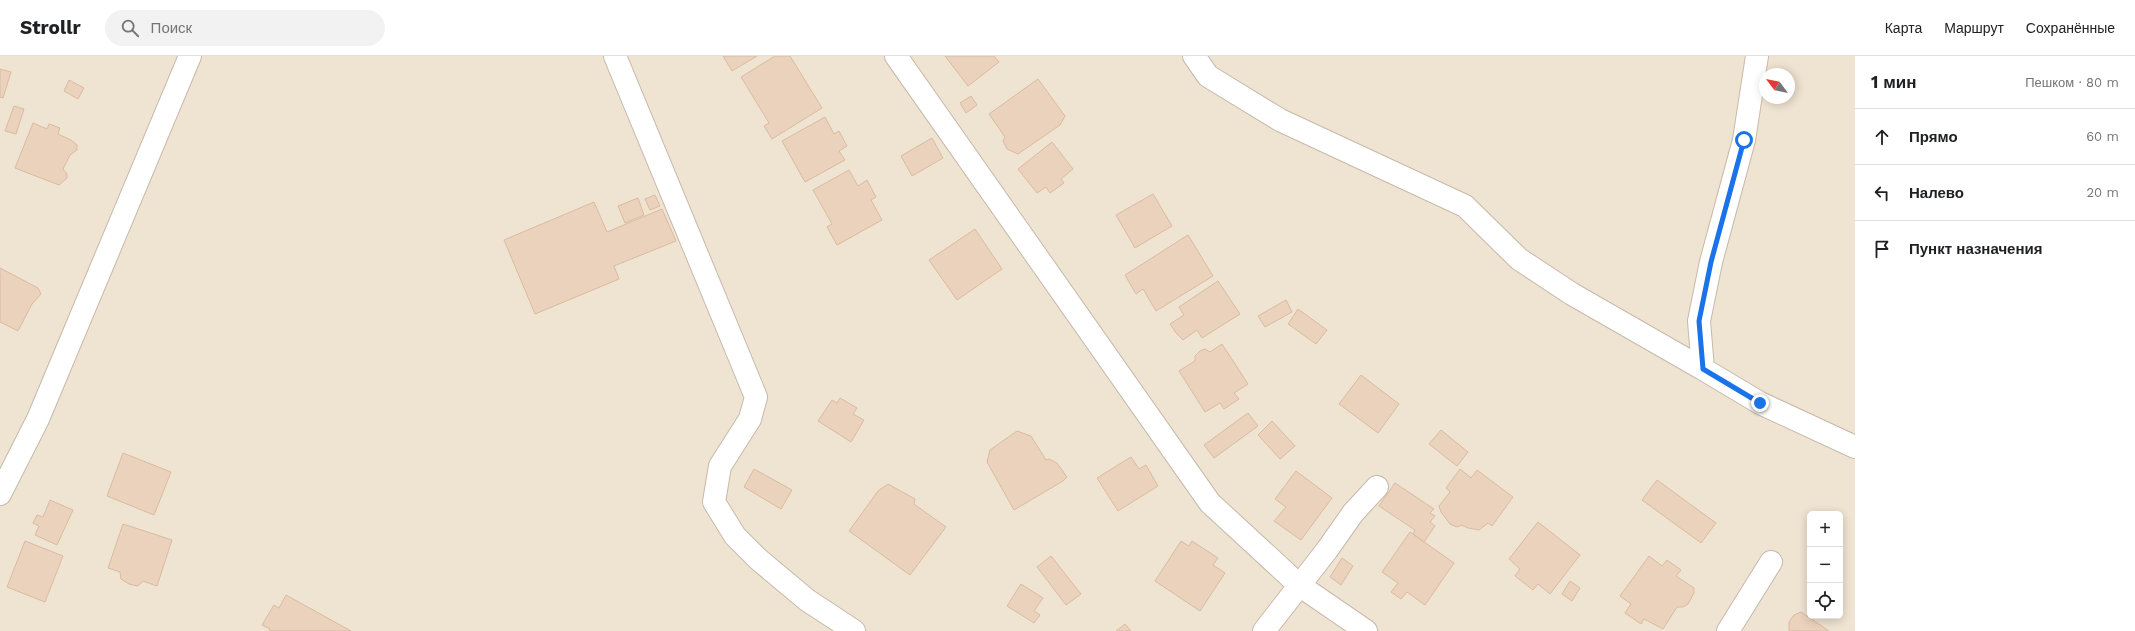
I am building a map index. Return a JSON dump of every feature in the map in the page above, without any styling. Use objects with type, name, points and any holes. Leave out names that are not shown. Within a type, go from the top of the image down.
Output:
[{"type":"street","points":[[0,494],[38,418],[190,56]]},
{"type":"street","points":[[615,56],[756,397],[750,419],[720,466],[714,502],[735,536],[758,559],[807,600],[854,631]]},
{"type":"street","points":[[896,56],[1210,503],[1299,585],[1366,631]]},
{"type":"street","points":[[1194,56],[1208,76],[1280,120],[1465,206],[1519,259],[1572,294],[1760,403],[1855,447]]},
{"type":"street","points":[[1703,369],[1699,321],[1711,262],[1744,140],[1757,56]]},
{"type":"street","points":[[1264,631],[1327,550],[1353,513],[1377,487]]},
{"type":"street","points":[[1728,631],[1771,562]]},
{"type":"shaded area","points":[[0,56],[1855,56],[1855,631],[0,631]]},
{"type":"building","points":[[723,56],[757,56],[732,71]]},
{"type":"building","points":[[775,56],[790,56],[822,108],[772,139],[764,126],[769,123],[741,77]]},
{"type":"building","points":[[945,56],[994,56],[999,62],[968,86]]},
{"type":"building","points":[[0,69],[11,72],[3,98],[0,97]]},
{"type":"building","points":[[1038,79],[1065,116],[1060,125],[1018,154],[1007,149],[1003,141],[1005,137],[989,114]]},
{"type":"building","points":[[69,80],[84,88],[78,99],[64,91]]},
{"type":"building","points":[[971,96],[977,105],[966,113],[960,103]]},
{"type":"building","points":[[14,106],[24,109],[16,134],[5,131]]},
{"type":"building","points":[[825,117],[834,134],[839,131],[847,146],[839,151],[845,160],[805,182],[782,141]]},
{"type":"building","points":[[33,123],[47,129],[49,124],[60,128],[58,134],[71,140],[77,145],[77,150],[70,155],[63,169],[67,174],[67,178],[59,185],[15,168]]},
{"type":"building","points":[[932,138],[943,158],[912,176],[901,156]]},
{"type":"building","points":[[1052,142],[1073,169],[1061,179],[1064,183],[1050,193],[1046,187],[1037,193],[1018,169]]},
{"type":"building","points":[[849,170],[858,186],[867,180],[876,197],[871,200],[882,220],[837,245],[827,227],[832,224],[813,190]]},
{"type":"building","points":[[1153,194],[1172,226],[1135,248],[1116,215]]},
{"type":"building","points":[[655,195],[660,206],[650,210],[645,199]]},
{"type":"building","points":[[638,198],[644,215],[625,223],[618,206]]},
{"type":"building","points":[[594,202],[607,232],[662,209],[676,241],[614,266],[619,279],[535,314],[504,240]]},
{"type":"building","points":[[975,229],[1002,269],[957,300],[929,260]]},
{"type":"building","points":[[1188,235],[1213,276],[1156,311],[1143,289],[1136,294],[1125,275]]},
{"type":"building","points":[[0,268],[38,288],[41,294],[32,304],[18,331],[0,322]]},
{"type":"building","points":[[1218,281],[1240,314],[1202,338],[1197,330],[1183,340],[1170,324],[1184,315],[1179,307]]},
{"type":"building","points":[[1286,300],[1292,312],[1265,327],[1258,316]]},
{"type":"building","points":[[1298,309],[1327,330],[1316,344],[1288,324]]},
{"type":"building","points":[[1222,344],[1248,384],[1234,393],[1239,399],[1224,409],[1220,403],[1205,412],[1179,371],[1195,361],[1195,356],[1200,351],[1205,349],[1210,352]]},
{"type":"building","points":[[1361,375],[1399,404],[1378,433],[1339,404]]},
{"type":"building","points":[[840,398],[857,408],[853,414],[864,420],[851,442],[818,421],[832,400],[837,403]]},
{"type":"building","points":[[1248,413],[1258,426],[1214,458],[1204,445]]},
{"type":"building","points":[[1272,421],[1295,446],[1280,459],[1258,435]]},
{"type":"building","points":[[1441,430],[1468,452],[1457,466],[1429,444]]},
{"type":"building","points":[[1017,431],[1031,436],[1046,460],[1049,459],[1057,463],[1067,477],[1063,481],[1014,510],[987,462],[990,450]]},
{"type":"building","points":[[123,453],[171,472],[154,515],[107,496]]},
{"type":"building","points":[[1131,457],[1139,469],[1146,465],[1158,486],[1118,511],[1097,478]]},
{"type":"building","points":[[754,469],[792,490],[781,509],[744,487]]},
{"type":"building","points":[[1460,469],[1471,478],[1477,470],[1513,497],[1492,526],[1488,523],[1479,530],[1462,525],[1457,527],[1450,524],[1441,512],[1439,506],[1450,492],[1446,488]]},
{"type":"building","points":[[1296,471],[1332,498],[1301,540],[1274,521],[1286,507],[1275,499]]},
{"type":"building","points":[[1657,480],[1716,523],[1701,543],[1642,500]]},
{"type":"building","points":[[1395,483],[1434,509],[1430,513],[1435,516],[1430,522],[1435,526],[1424,542],[1413,534],[1415,530],[1379,506]]},
{"type":"building","points":[[888,484],[915,499],[914,504],[946,527],[910,575],[849,531],[878,491]]},
{"type":"building","points":[[50,500],[73,510],[57,545],[35,535],[39,526],[33,523],[37,515],[43,517]]},
{"type":"building","points":[[1538,522],[1580,555],[1550,594],[1538,584],[1533,590],[1515,576],[1520,569],[1509,559]]},
{"type":"building","points":[[123,524],[172,540],[157,586],[143,581],[138,586],[129,584],[121,579],[120,572],[108,568]]},
{"type":"building","points":[[1410,532],[1454,563],[1425,605],[1407,592],[1401,599],[1391,592],[1398,583],[1382,572]]},
{"type":"building","points":[[25,541],[63,556],[45,602],[7,587]]},
{"type":"building","points":[[1181,541],[1189,546],[1192,541],[1218,558],[1213,565],[1225,573],[1200,611],[1155,581]]},
{"type":"building","points":[[1051,556],[1081,594],[1066,605],[1037,567]]},
{"type":"building","points":[[1649,556],[1662,566],[1667,560],[1681,570],[1676,576],[1694,588],[1694,593],[1688,604],[1683,607],[1677,607],[1663,629],[1644,619],[1641,624],[1625,613],[1631,604],[1620,596]]},
{"type":"building","points":[[1342,558],[1353,566],[1341,585],[1330,577]]},
{"type":"building","points":[[1570,581],[1580,588],[1572,601],[1562,594]]},
{"type":"building","points":[[1021,584],[1043,598],[1034,611],[1040,615],[1034,623],[1007,606]]},
{"type":"building","points":[[286,595],[351,631],[269,631],[270,629],[262,625],[274,605],[279,608]]},
{"type":"building","points":[[1801,612],[1807,616],[1807,619],[1811,619],[1829,631],[1789,631],[1789,622],[1794,615]]},
{"type":"building","points":[[1125,624],[1131,631],[1116,631]]},
{"type":"route","points":[[1744,140],[1711,262],[1699,321],[1703,369],[1760,403]]}]
